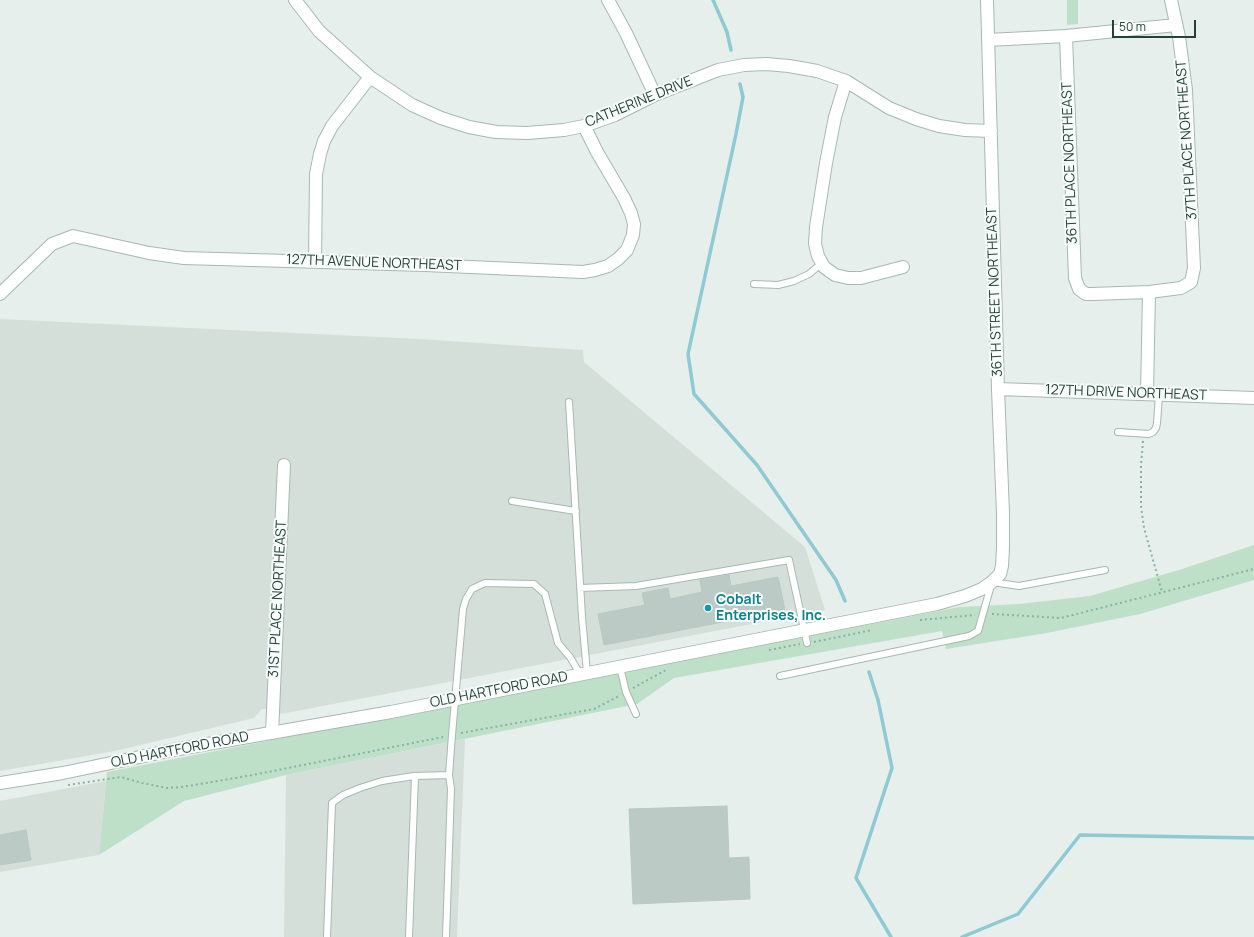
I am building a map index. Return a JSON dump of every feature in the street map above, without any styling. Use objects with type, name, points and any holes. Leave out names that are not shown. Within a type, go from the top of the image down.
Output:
[{"type":"street","name":"CATHERINE DRIVE","points":[[296,0],[319,31],[370,77],[412,105],[441,118],[469,127],[496,132],[527,133],[564,130],[584,126],[615,115],[655,95],[718,70],[744,65],[766,64],[817,71],[846,81],[890,108],[916,119],[939,126],[965,130],[990,131]]},
{"type":"street","points":[[608,0],[626,33],[655,95]]},
{"type":"street","name":"36TH STREET NORTHEAST","points":[[987,0],[1003,548],[1000,574],[992,582]]},
{"type":"street","name":"37TH PLACE NORTHEAST","points":[[1149,292],[1181,288],[1192,282],[1194,268],[1186,90],[1179,37],[1171,0]]},
{"type":"street","points":[[988,40],[1066,36],[1176,25]]},
{"type":"street","name":"36TH PLACE NORTHEAST","points":[[1066,36],[1075,278],[1078,289],[1086,294],[1149,292]]},
{"type":"street","points":[[315,261],[316,174],[320,154],[324,141],[332,126],[370,77]]},
{"type":"street","points":[[846,81],[834,125],[826,163],[816,227],[815,244],[818,256],[824,267],[835,275],[848,278],[861,278],[903,267]]},
{"type":"street","name":"127TH AVENUE NORTHEAST","points":[[0,294],[52,244],[73,236],[172,257],[315,261],[583,272],[595,270],[608,266],[627,250],[633,235],[634,224],[624,198],[597,152],[584,126]]},
{"type":"street","points":[[1147,394],[1149,292]]},
{"type":"street","name":"127TH DRIVE NORTHEAST","points":[[998,389],[1254,398]]},
{"type":"street","name":"31ST PLACE NORTHEAST","points":[[272,733],[284,465]]},
{"type":"street","name":"OLD HARTFORD ROAD","points":[[0,783],[63,773],[173,750],[455,699],[937,604],[965,596],[982,589],[992,582]]},
{"type":"lane","points":[[754,284],[770,286],[794,281],[809,274],[822,263]]},
{"type":"lane","points":[[1118,432],[1144,434],[1151,433],[1156,428],[1159,395]]},
{"type":"lane","points":[[569,402],[584,674]]},
{"type":"lane","points":[[512,501],[576,511]]},
{"type":"lane","points":[[580,588],[636,586],[789,560],[807,643]]},
{"type":"lane","points":[[780,676],[969,636],[978,631],[992,582],[1019,586],[1105,570]]},
{"type":"lane","points":[[446,937],[451,789],[449,775],[463,609],[466,599],[472,589],[485,584],[534,584],[545,594],[558,643],[584,674]]},
{"type":"lane","points":[[620,667],[626,692],[636,714]]},
{"type":"lane","points":[[327,937],[332,803],[343,795],[382,781],[416,776],[449,775]]},
{"type":"lane","points":[[409,937],[416,776]]},
{"type":"path","points":[[1144,434],[1141,465],[1141,506],[1144,528],[1162,592]]},
{"type":"path","points":[[913,621],[983,614],[1060,618],[1254,569]]},
{"type":"path","points":[[768,650],[876,629]]},
{"type":"path","points":[[67,785],[121,777],[142,784],[167,788],[182,787],[253,775],[452,735],[594,709],[666,670]]},
{"type":"shaded area","points":[[0,319],[420,339],[583,350],[584,362],[805,547],[825,610],[281,714],[276,709],[262,709],[254,718],[115,751],[0,771]]},
{"type":"shaded area","points":[[465,739],[457,937],[284,937],[286,775]]},
{"type":"shaded area","points":[[106,781],[99,855],[0,872],[0,801]]},
{"type":"green space","points":[[1067,0],[1078,0],[1078,24],[1067,25]]},
{"type":"green space","points":[[1254,545],[1254,580],[1140,614],[1047,633],[946,649],[942,631],[674,678],[637,704],[286,775],[184,801],[99,855],[107,772],[959,607],[1019,604],[1090,596],[1179,570]]},
{"type":"building","name":"Cobalt Enterprises, Inc.","points":[[729,575],[731,586],[778,577],[785,610],[604,645],[598,614],[645,605],[642,593],[668,588],[670,599],[702,592],[700,580]]},
{"type":"building","points":[[727,806],[729,858],[749,857],[750,899],[633,904],[629,809]]},
{"type":"building","points":[[26,830],[31,860],[0,865],[0,835]]},
{"type":"waterway","points":[[713,0],[727,32],[731,50]]},
{"type":"waterway","points":[[740,84],[743,97],[736,134],[688,354],[694,394],[757,465],[836,580],[845,601]]},
{"type":"waterway","points":[[869,672],[878,700],[892,768],[856,878],[891,937]]},
{"type":"waterway","points":[[962,937],[1018,914],[1080,835],[1254,838]]},
{"type":"place","name":"Cobalt Enterprises, Inc.","points":[[708,608]]}]
